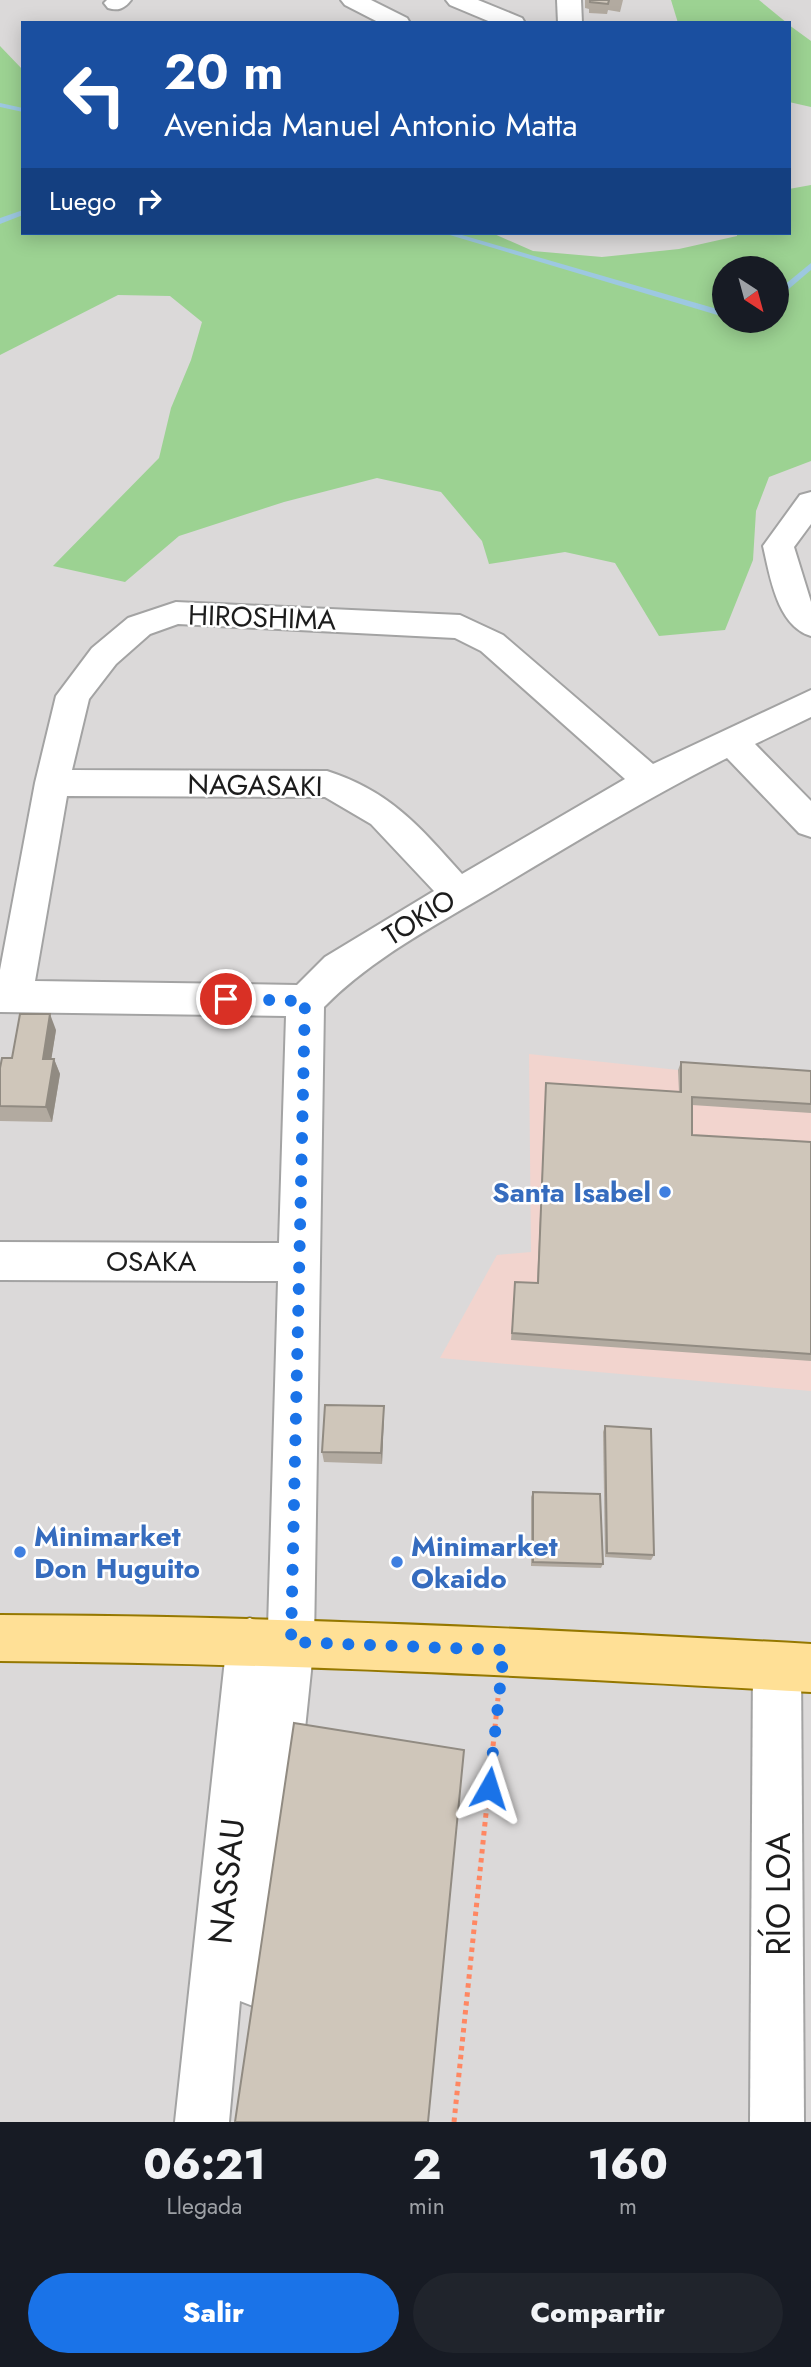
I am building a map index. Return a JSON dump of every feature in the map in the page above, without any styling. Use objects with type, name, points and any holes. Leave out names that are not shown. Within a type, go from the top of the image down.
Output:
[{"type":"main road","points":[[0,1637],[270,1641],[504,1650],[794,1667]]},
{"type":"street","points":[[353,0],[395,21]]},
{"type":"street","points":[[457,0],[509,21]]},
{"type":"street","points":[[569,0],[570,21]]},
{"type":"street","points":[[811,502],[778,546],[792,599],[811,625]]},
{"type":"street","name":"HIROSHIMA","points":[[7,996],[52,783],[74,696],[104,656],[139,626],[176,613],[460,627],[492,643],[650,780]]},
{"type":"street","name":"TOKIO","points":[[305,1001],[338,968],[650,780],[811,702]]},
{"type":"street","points":[[730,740],[811,823]]},
{"type":"street","name":"NAGASAKI","points":[[52,783],[327,784],[350,790],[378,807],[458,894]]},
{"type":"street","points":[[7,996],[305,1001],[301,1262],[270,1641],[253,1980]]},
{"type":"street","name":"OSAKA","points":[[0,1261],[301,1262]]},
{"type":"street","name":"NASSAU","points":[[202,2122],[270,1641]]},
{"type":"street","name":"RÍO LOA","points":[[777,2122],[794,1667]]},
{"type":"path","points":[[454,2122],[504,1650]]},
{"type":"shaded area","points":[[0,0],[678,0],[684,21],[21,21],[21,75],[0,54]]},
{"type":"shaded area","points":[[751,0],[811,0],[811,45],[791,32],[791,21],[777,21]]},
{"type":"shaded area","points":[[791,100],[811,105],[811,186],[791,190]]},
{"type":"shaded area","points":[[484,235],[746,235],[746,240],[602,262],[530,255]]},
{"type":"shaded area","points":[[116,290],[174,291],[211,320],[173,531],[376,472],[762,472],[811,454],[811,2122],[0,2122],[0,349]]},
{"type":"shaded area","points":[[529,1054],[678,1070],[811,1079],[811,1391],[440,1358],[497,1255],[531,1252]]},
{"type":"green space","points":[[671,0],[759,0],[785,21],[677,21]]},
{"type":"green space","points":[[791,26],[811,41],[811,107],[791,102]]},
{"type":"green space","points":[[0,46],[21,68],[21,235],[497,235],[533,251],[602,257],[679,249],[737,235],[791,235],[791,189],[811,185],[811,461],[769,477],[756,511],[753,560],[725,630],[659,636],[615,563],[565,552],[489,564],[482,541],[441,492],[377,478],[284,502],[179,536],[125,582],[53,566],[159,458],[171,408],[191,360],[202,322],[170,296],[118,295],[0,355]]},
{"type":"building","points":[[590,0],[609,0],[608,4]]},
{"type":"building","points":[[20,1014],[50,1014],[43,1059],[54,1059],[46,1107],[0,1106],[2,1058],[12,1058]]},
{"type":"building","points":[[681,1062],[811,1071],[811,1104],[692,1097],[692,1135],[811,1142],[811,1354],[512,1333],[515,1282],[538,1283],[546,1083],[681,1092]]},
{"type":"building","points":[[325,1405],[384,1406],[381,1453],[322,1452]]},
{"type":"building","points":[[605,1426],[651,1429],[654,1555],[607,1553]]},
{"type":"building","points":[[533,1492],[600,1494],[603,1564],[533,1562]]},
{"type":"building","points":[[294,1723],[464,1750],[428,2122],[235,2122]]},
{"type":"waterway","points":[[0,105],[21,110]]},
{"type":"waterway","points":[[0,221],[21,213]]},
{"type":"waterway","points":[[454,235],[712,310]]},
{"type":"waterway","points":[[789,285],[811,266]]},
{"type":"place","name":"Santa Isabel","points":[[665,1192]]},
{"type":"place","name":"Minimarket Don Huguito","points":[[20,1552]]},
{"type":"place","name":"Minimarket Okaido","points":[[397,1562]]},
{"type":"route","points":[[226,999],[305,1001],[301,1290],[291,1642],[504,1650],[489,1788]]}]
